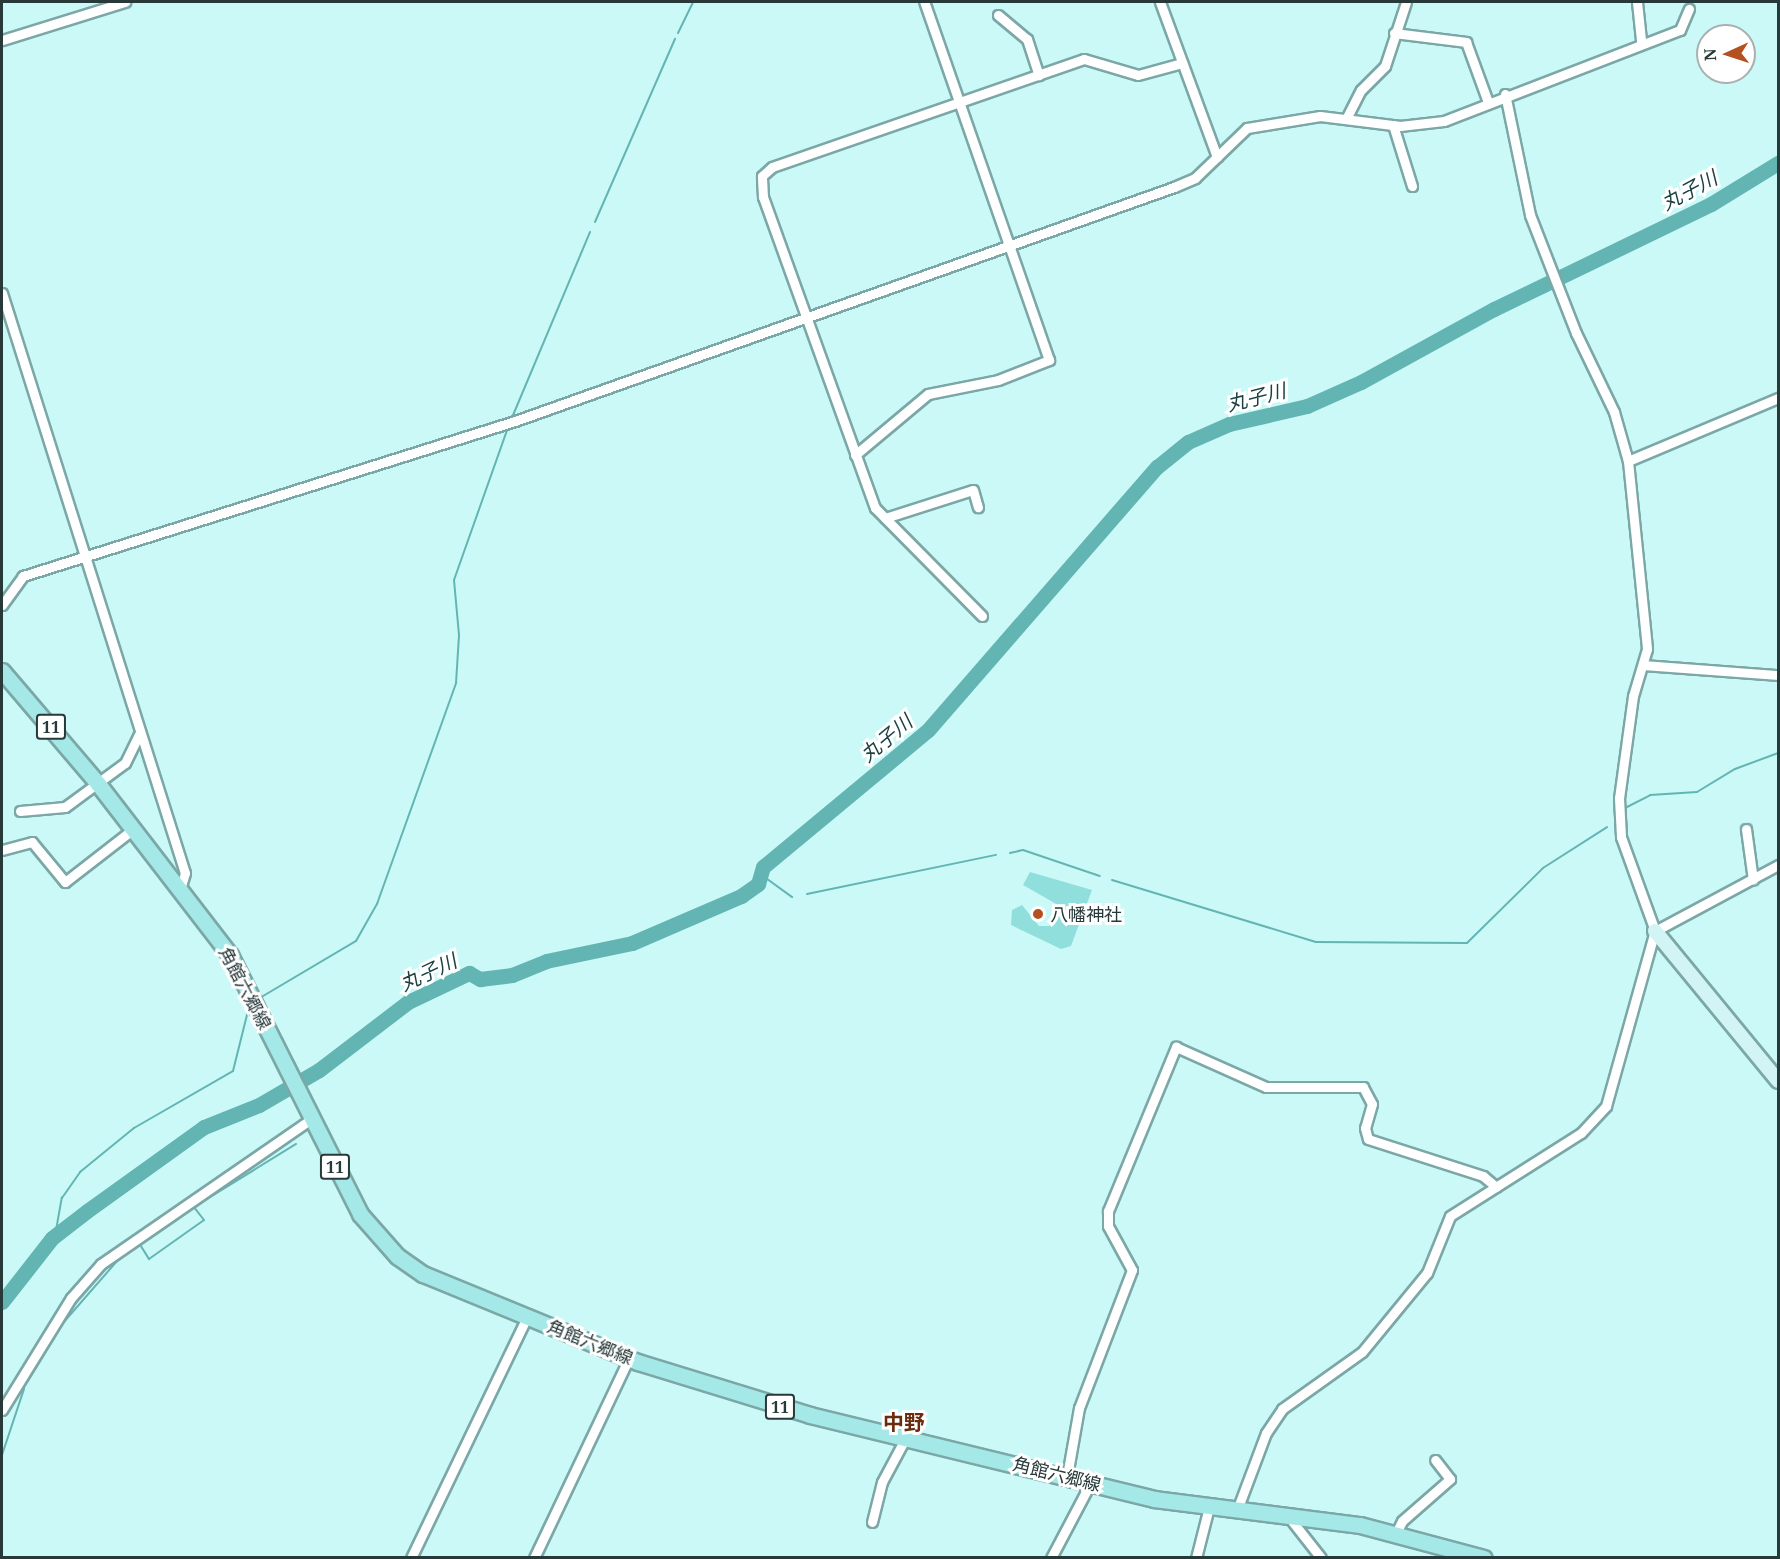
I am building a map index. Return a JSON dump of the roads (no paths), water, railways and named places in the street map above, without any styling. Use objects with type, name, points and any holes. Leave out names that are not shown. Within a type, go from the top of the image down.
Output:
[{"type":"main road","name":"角館六郷線","points":[[2,671],[99,785],[230,955],[360,1214],[397,1256],[439,1282],[629,1358],[733,1394],[1091,1482],[1209,1507],[1288,1516],[1396,1533],[1484,1557]]},
{"type":"street","points":[[2,40],[125,2]]},
{"type":"street","points":[[855,455],[928,394],[998,380],[1049,360],[924,2]]},
{"type":"street","points":[[1160,2],[1217,158]]},
{"type":"street","points":[[1347,117],[1361,90],[1385,66],[1406,2]]},
{"type":"street","points":[[1637,2],[1641,41]]},
{"type":"street","points":[[2,605],[23,576],[514,421],[1174,187],[1195,178],[1247,128],[1264,123],[1347,117],[1394,125],[1444,121],[1505,94],[1641,41],[1680,30],[1689,9]]},
{"type":"street","points":[[998,15],[1027,39],[1039,75]]},
{"type":"street","points":[[1394,33],[1466,42],[1488,102]]},
{"type":"street","points":[[982,616],[875,508],[763,197],[762,176],[772,167],[1092,58],[1138,75],[1182,63]]},
{"type":"street","points":[[1505,94],[1542,249],[1614,412],[1628,461],[1647,621],[1644,665],[1633,696],[1619,798],[1621,837],[1655,931],[1779,1081]]},
{"type":"street","points":[[1394,125],[1412,186]]},
{"type":"street","points":[[2,292],[185,873],[180,889]]},
{"type":"street","points":[[1628,461],[1779,398]]},
{"type":"street","points":[[885,518],[972,490],[978,507]]},
{"type":"street","points":[[1644,665],[1779,675]]},
{"type":"street","points":[[20,811],[53,812],[99,785],[134,752],[139,732]]},
{"type":"street","points":[[1746,829],[1752,880]]},
{"type":"street","points":[[2,850],[32,842],[64,882],[132,830]]},
{"type":"street","points":[[1237,1510],[1266,1433],[1282,1409],[1362,1352],[1427,1273],[1449,1216],[1581,1133],[1606,1106],[1655,931],[1779,865]]},
{"type":"street","points":[[1066,1476],[1079,1408],[1132,1270],[1108,1226],[1108,1211],[1176,1047],[1266,1087],[1363,1087],[1372,1104],[1365,1128],[1368,1139],[1483,1176],[1496,1187]]},
{"type":"street","points":[[2,1410],[71,1298],[101,1264],[311,1119]]},
{"type":"street","points":[[411,1557],[527,1317]]},
{"type":"street","points":[[534,1557],[629,1358]]},
{"type":"street","points":[[872,1522],[882,1482],[906,1437]]},
{"type":"street","points":[[1396,1533],[1402,1521],[1450,1479],[1435,1460]]},
{"type":"street","points":[[1051,1557],[1091,1482]]},
{"type":"street","points":[[1197,1557],[1209,1507]]},
{"type":"street","points":[[1288,1516],[1321,1557]]},
{"type":"waterway","points":[[678,33],[693,2]]},
{"type":"waterway","points":[[595,222],[675,39]]},
{"type":"waterway","name":"丸子川","points":[[2,1302],[52,1238],[87,1211],[204,1127],[259,1105],[319,1070],[408,1002],[469,973],[480,979],[512,975],[546,961],[632,943],[741,896],[758,884],[763,867],[928,730],[1157,467],[1188,442],[1229,424],[1307,406],[1361,382],[1494,309],[1711,204],[1778,163]]},
{"type":"waterway","points":[[511,420],[590,232]]},
{"type":"waterway","points":[[258,999],[356,941],[377,904],[456,683],[459,635],[454,580],[509,425]]},
{"type":"waterway","points":[[1625,808],[1650,795],[1697,792],[1735,769],[1778,753]]},
{"type":"waterway","points":[[1112,880],[1316,942],[1467,943],[1543,868],[1607,827]]},
{"type":"waterway","points":[[1010,853],[1023,850],[1100,876]]},
{"type":"waterway","points":[[807,894],[996,855]]},
{"type":"waterway","points":[[763,876],[792,897]]},
{"type":"waterway","points":[[55,1236],[62,1198],[80,1172],[134,1128],[233,1071],[249,1007]]},
{"type":"waterway","points":[[139,1243],[149,1259],[204,1220],[194,1207],[296,1144]]},
{"type":"waterway","points":[[27,1382],[63,1323],[124,1253]]},
{"type":"waterway","points":[[2,1455],[24,1389]]},
{"type":"place","name":"八幡神社","points":[[1038,914]]},
{"type":"district","name":"中野","points":[[904,1422]]}]
